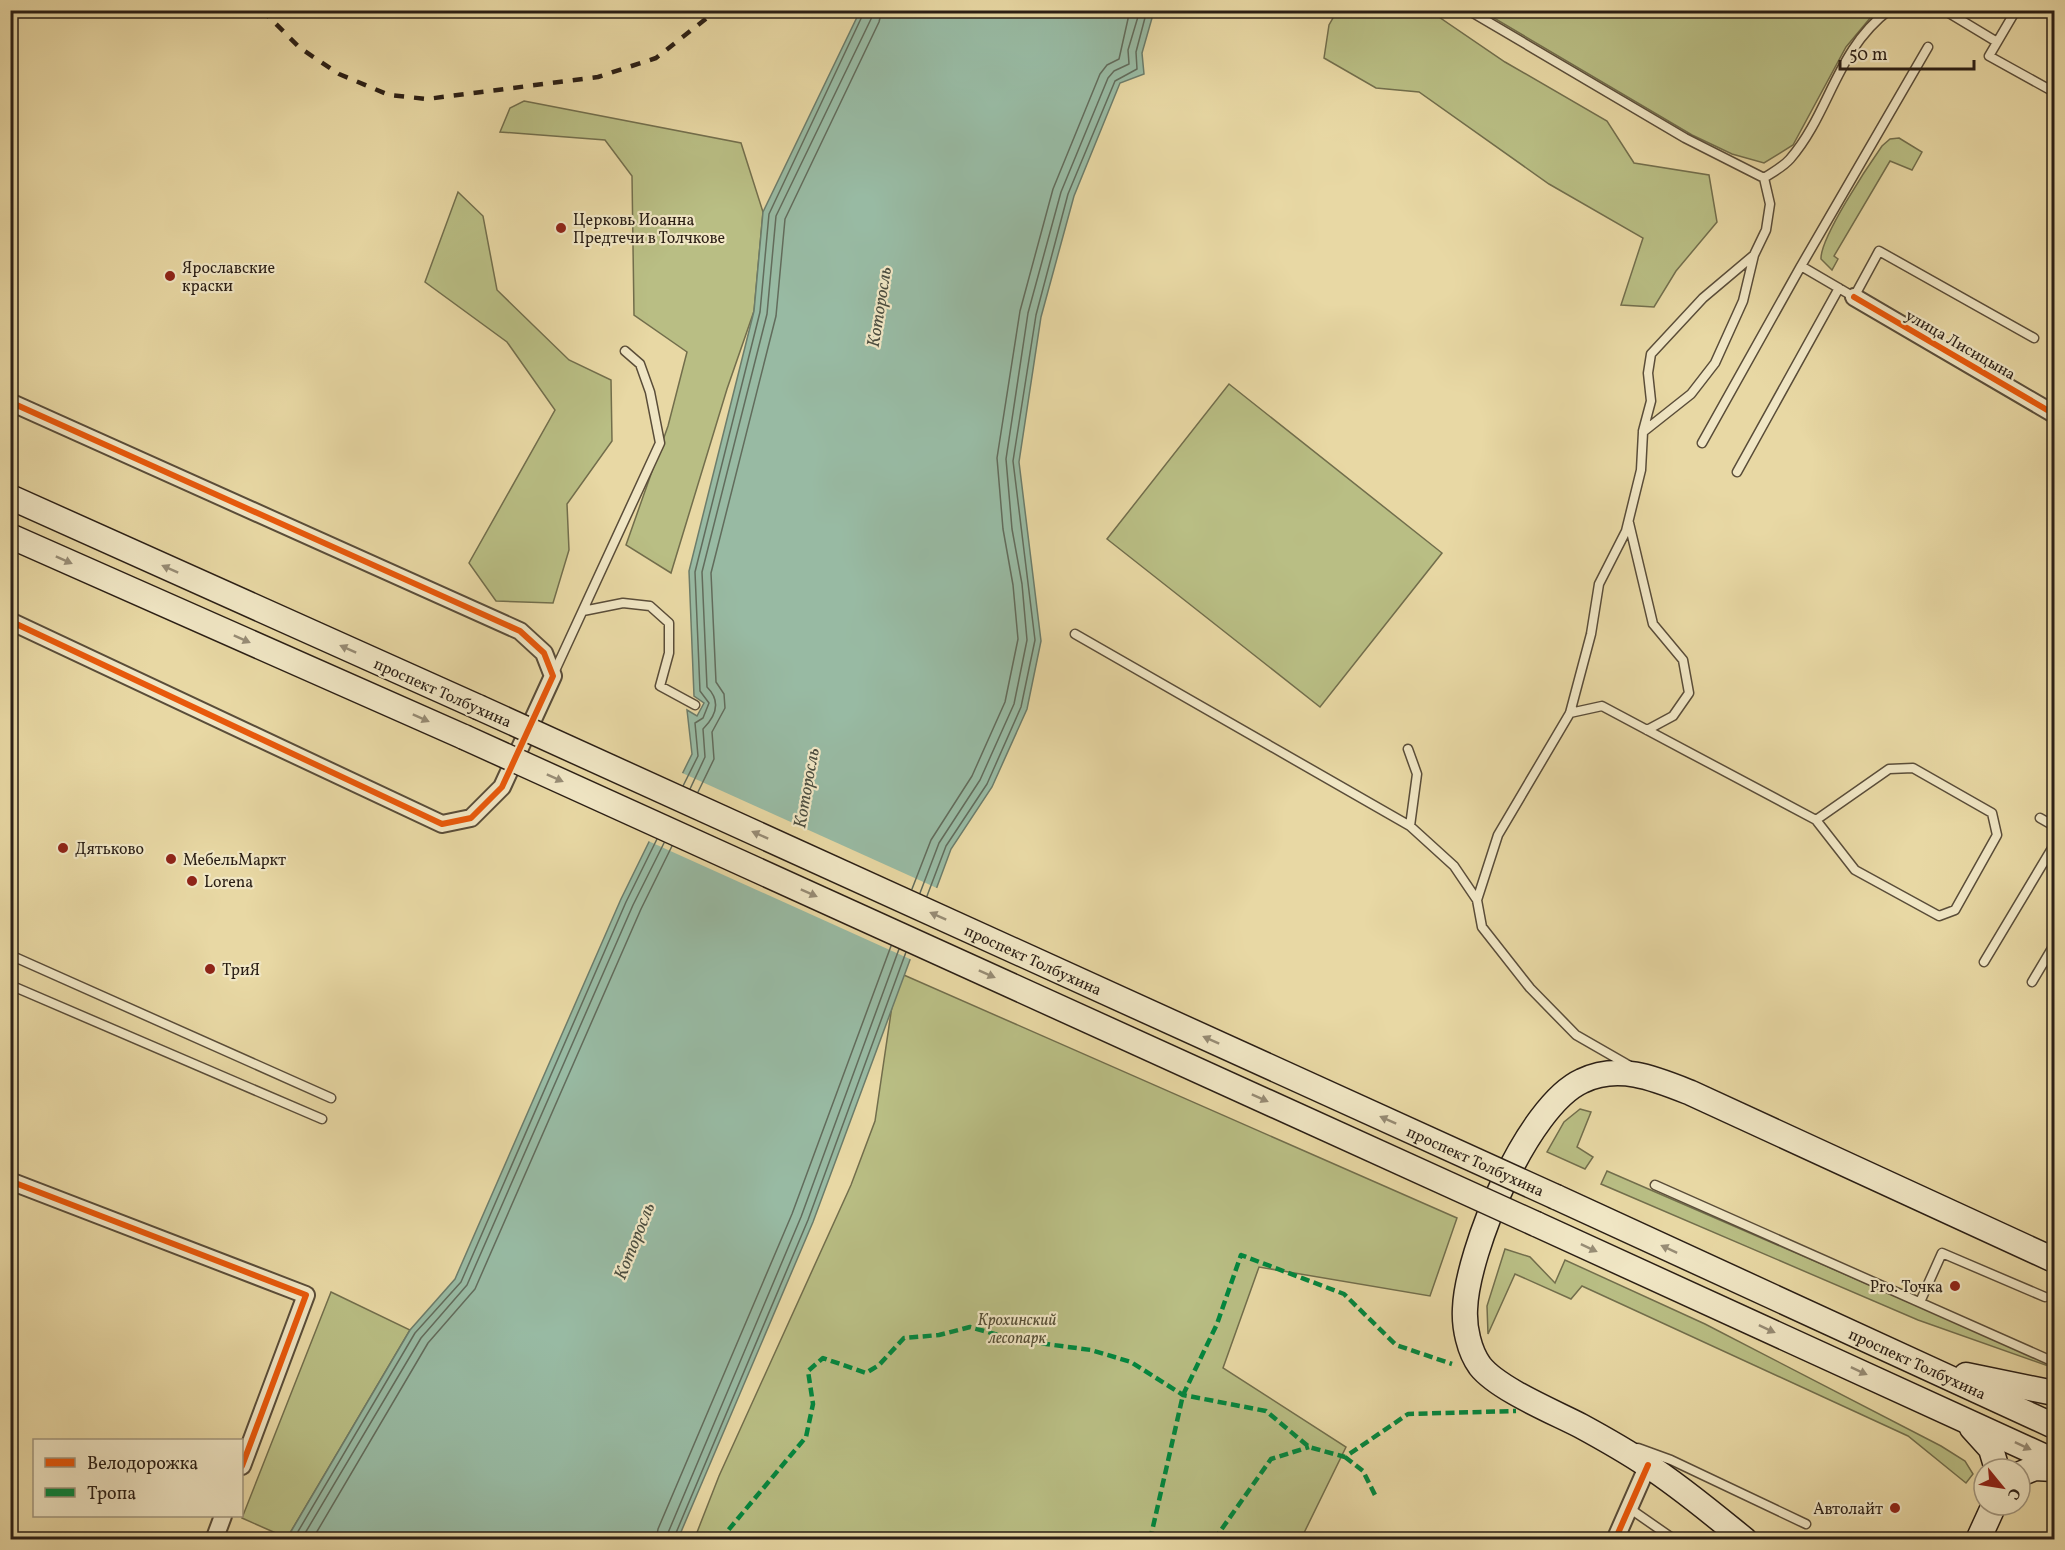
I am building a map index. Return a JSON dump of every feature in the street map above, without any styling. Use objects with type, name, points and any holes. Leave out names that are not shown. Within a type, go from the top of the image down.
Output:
[{"type":"main road","name":"проспект Толбухина","points":[[10,497],[478,707],[2055,1426]]},
{"type":"main road","name":"проспект Толбухина","points":[[10,537],[464,736],[2055,1461]]},
{"type":"main road","points":[[1745,1539],[1648,1466],[1582,1426],[1504,1385],[1480,1366],[1468,1342],[1465,1309],[1484,1229],[1509,1171],[1535,1125],[1556,1099],[1581,1081],[1605,1074],[1628,1073],[1652,1078],[1702,1098],[2055,1260]]},
{"type":"main road","points":[[1911,1362],[2055,1393]]},
{"type":"main road","points":[[1953,1414],[1979,1433],[1991,1449],[1993,1457]]},
{"type":"main road","points":[[2032,1469],[2055,1469]]},
{"type":"main road","points":[[1978,1539],[1988,1517]]},
{"type":"street","name":"улица Лисицына","points":[[1846,293],[2055,414]]},
{"type":"street","points":[[10,402],[520,631],[544,653],[553,676],[502,787],[471,818],[442,824],[10,621]]},
{"type":"street","points":[[10,1181],[306,1295],[243,1463]]},
{"type":"street","points":[[1615,1539],[1648,1466]]},
{"type":"street","points":[[214,1539],[222,1517]]},
{"type":"lane","points":[[1468,10],[1685,138],[1764,178]]},
{"type":"lane","points":[[1764,178],[1789,160],[1808,134],[1840,69],[1865,34],[1889,10]]},
{"type":"lane","points":[[1944,10],[1997,42]]},
{"type":"lane","points":[[2016,10],[1989,56],[2055,92]]},
{"type":"lane","points":[[1702,443],[1928,46]]},
{"type":"lane","points":[[1643,432],[1691,394],[1707,376],[1743,301],[1754,255],[1766,230],[1770,204],[1764,178]]},
{"type":"lane","points":[[1737,472],[1846,293],[1879,251],[2034,338]]},
{"type":"lane","points":[[1477,900],[1498,835],[1570,713],[1591,634],[1599,584],[1629,522],[1641,470],[1643,432],[1651,401],[1648,373],[1651,354],[1703,298],[1754,255]]},
{"type":"lane","points":[[1801,266],[1846,293]]},
{"type":"lane","points":[[553,676],[660,443],[650,392],[640,364],[625,351]]},
{"type":"lane","points":[[1629,522],[1653,624],[1683,660],[1689,693],[1673,716],[1647,730]]},
{"type":"lane","points":[[583,611],[623,603],[650,606],[669,623],[669,653],[660,686],[695,705]]},
{"type":"lane","points":[[1075,634],[1410,826],[1454,866],[1477,900],[1482,927],[1530,988],[1576,1035],[1652,1078]]},
{"type":"lane","points":[[1570,713],[1602,706],[1816,820],[1855,870],[1939,916],[1955,910],[1997,835],[1992,813],[1913,768],[1889,769],[1816,820]]},
{"type":"lane","points":[[1408,749],[1417,774],[1410,826]]},
{"type":"lane","points":[[2040,818],[2055,826]]},
{"type":"lane","points":[[1984,962],[2055,845]]},
{"type":"lane","points":[[2032,982],[2055,945]]},
{"type":"lane","points":[[10,955],[331,1098]]},
{"type":"lane","points":[[10,985],[322,1119]]},
{"type":"lane","points":[[1655,1185],[2055,1362]]},
{"type":"lane","points":[[1920,1302],[1942,1252],[2045,1297]]},
{"type":"lane","points":[[1582,1426],[1671,1460],[1806,1524]]},
{"type":"lane","points":[[1629,1508],[1675,1539]]},
{"type":"green space","points":[[1337,11],[1430,11],[1505,62],[1607,121],[1634,163],[1709,175],[1717,222],[1676,271],[1654,307],[1621,305],[1643,238],[1549,184],[1419,92],[1376,88],[1324,58],[1329,25]]},
{"type":"green space","points":[[1482,11],[1876,11],[1846,47],[1793,145],[1764,163],[1732,154],[1692,135]]},
{"type":"green space","points":[[524,101],[741,143],[763,212],[754,311],[727,389],[671,573],[626,545],[668,426],[687,352],[634,315],[632,176],[605,140],[500,132],[510,108]]},
{"type":"green space","points":[[1899,138],[1922,152],[1912,170],[1890,161],[1834,256],[1838,259],[1832,270],[1821,259],[1828,235],[1836,219],[1882,146],[1890,139]]},
{"type":"green space","points":[[458,192],[483,216],[497,290],[569,360],[611,380],[612,441],[567,504],[569,550],[553,603],[496,601],[469,563],[555,410],[507,342],[425,282]]},
{"type":"green space","points":[[1229,384],[1442,553],[1320,707],[1107,539]]},
{"type":"green space","name":"Крохинский лесопарк","points":[[897,972],[1457,1218],[1430,1296],[1259,1267],[1223,1368],[1346,1447],[1301,1539],[694,1540],[719,1476],[851,1185],[875,1121]]},
{"type":"green space","points":[[1580,1109],[1591,1112],[1577,1147],[1593,1157],[1585,1169],[1547,1152],[1564,1122]]},
{"type":"green space","points":[[1607,1171],[2054,1365],[2054,1368],[1918,1320],[1601,1184]]},
{"type":"green space","points":[[1505,1249],[1530,1257],[1555,1283],[1565,1260],[1705,1324],[1941,1446],[1965,1461],[1972,1475],[1966,1483],[1908,1436],[1582,1286],[1571,1299],[1515,1274],[1488,1334],[1487,1306]]},
{"type":"green space","points":[[331,1292],[410,1330],[287,1538],[242,1518]]},
{"type":"water","name":"Которосль","points":[[860,11],[1154,11],[1142,53],[1144,74],[1120,83],[1074,196],[1041,317],[1019,462],[1041,641],[1027,709],[992,787],[951,849],[813,1222],[678,1539],[286,1540],[410,1330],[455,1279],[621,899],[692,754],[687,710],[697,716],[704,703],[694,696],[689,571],[754,311],[763,212]]},
{"type":"pier","points":[[680,772],[939,889],[912,960],[646,840]]},
{"type":"railway","points":[[262,10],[300,48],[339,74],[389,95],[427,99],[598,77],[656,58],[717,10]]},
{"type":"marked path","points":[[1150,1540],[1183,1395],[1217,1324],[1241,1255],[1344,1294],[1396,1345],[1452,1364]]},
{"type":"marked path","points":[[720,1540],[806,1437],[813,1404],[808,1371],[823,1358],[866,1373],[879,1365],[904,1338],[939,1335],[970,1327],[1016,1340],[1091,1350],[1131,1362],[1183,1395],[1266,1411],[1309,1447],[1345,1457],[1408,1414],[1516,1411]]},
{"type":"marked path","points":[[1214,1540],[1271,1459],[1309,1447]]},
{"type":"marked path","points":[[1345,1457],[1363,1471],[1376,1497]]},
{"type":"cycle path","points":[[1854,297],[2054,414]]},
{"type":"cycle path","points":[[10,402],[520,631],[544,653],[553,676],[502,787],[471,818],[442,824],[10,621]]},
{"type":"cycle path","points":[[10,1181],[306,1295],[243,1463]]},
{"type":"cycle path","points":[[1615,1540],[1648,1465]]},
{"type":"place","name":"Церковь Иоанна Предтечи в Толчкове","points":[[561,228]]},
{"type":"place","name":"Ярославские краски","points":[[170,276]]},
{"type":"place","name":"Дятьково","points":[[63,848]]},
{"type":"place","name":"МебельМаркт","points":[[171,859]]},
{"type":"place","name":"Lorena","points":[[192,881]]},
{"type":"place","name":"ТриЯ","points":[[210,969]]},
{"type":"place","name":"Pro. Точка","points":[[1955,1286]]},
{"type":"place","name":"Автолайт","points":[[1895,1508]]}]
